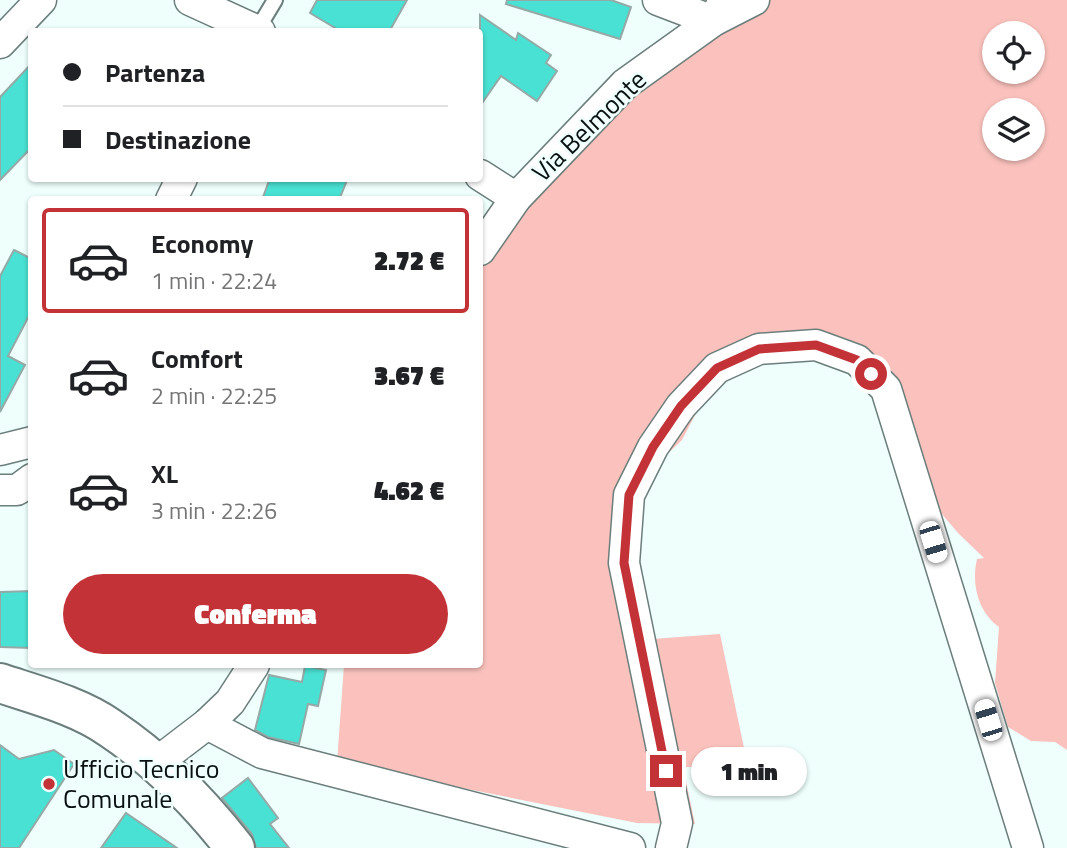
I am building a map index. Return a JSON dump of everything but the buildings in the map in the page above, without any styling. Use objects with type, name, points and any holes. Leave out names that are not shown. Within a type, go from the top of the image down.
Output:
[{"type":"street","points":[[0,43],[41,0]]},
{"type":"street","points":[[190,0],[251,28]]},
{"type":"street","points":[[658,0],[719,10]]},
{"type":"street","name":"Via Belmonte","points":[[483,246],[516,198],[625,84],[719,10],[754,0]]},
{"type":"street","points":[[483,177],[516,198]]},
{"type":"street","points":[[671,848],[677,823],[624,563],[629,495],[653,447],[681,406],[717,368],[759,349],[816,345],[857,360],[886,389],[1028,848]]},
{"type":"street","points":[[0,450],[28,443]]},
{"type":"street","points":[[0,491],[18,490],[28,482]]},
{"type":"street","points":[[156,763],[207,724],[230,702],[252,668]]},
{"type":"street","points":[[1,686],[75,710],[109,727],[156,763],[213,820],[235,848]]},
{"type":"street","points":[[207,724],[265,754],[630,848]]},
{"type":"lane","points":[[260,28],[275,0]]},
{"type":"shaded area","points":[[761,0],[1067,0],[1067,750],[1055,742],[1031,741],[1008,727],[995,683],[999,627],[986,614],[976,588],[977,559],[984,558],[936,507],[916,456],[850,361],[746,357],[703,400],[682,440],[656,465],[635,523],[652,639],[720,634],[748,767],[683,767],[695,824],[637,823],[337,763],[344,668],[483,668],[483,258],[582,146],[684,47]]},
{"type":"place","name":"Ufficio Tecnico Comunale","points":[[49,784]]},
{"type":"route","points":[[666,771],[624,563],[629,495],[653,447],[681,406],[717,368],[759,349],[816,345],[857,360],[871,374]]}]
